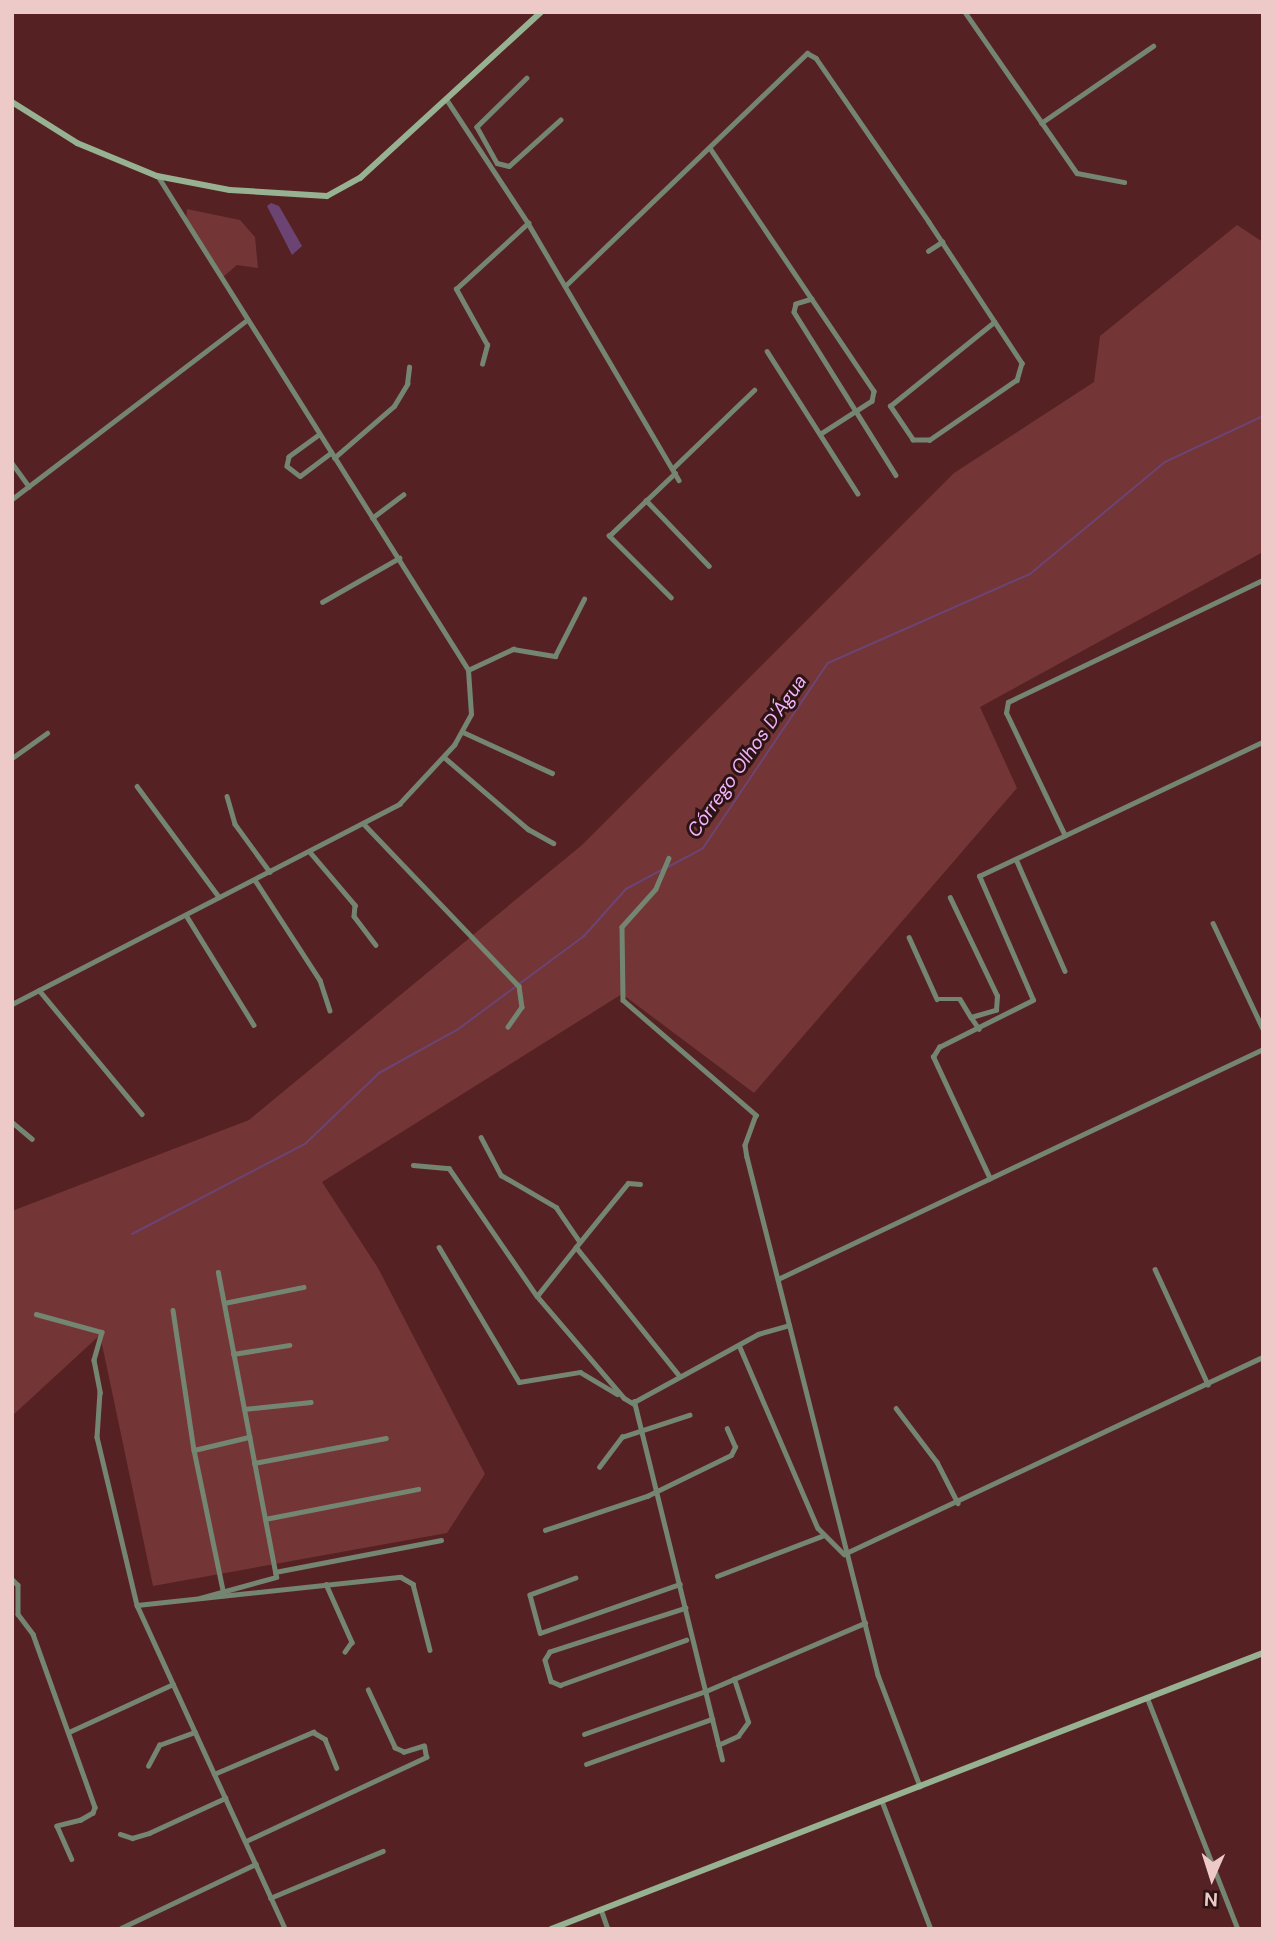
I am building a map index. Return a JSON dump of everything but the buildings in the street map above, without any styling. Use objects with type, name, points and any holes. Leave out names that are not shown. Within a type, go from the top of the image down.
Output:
[{"type":"street","points":[[12,102],[78,143],[157,176],[230,190],[327,196],[360,178],[541,12]]},
{"type":"street","points":[[965,12],[1079,175],[1124,182]]},
{"type":"street","points":[[1041,123],[1153,46]]},
{"type":"street","points":[[565,286],[710,148],[800,55],[810,54],[942,242],[1022,363],[1020,377],[930,440],[913,440],[890,406],[994,322]]},
{"type":"street","points":[[527,78],[480,122],[479,134],[497,163],[509,166],[560,120]]},
{"type":"street","points":[[447,100],[528,223],[679,480]]},
{"type":"street","points":[[710,148],[874,391],[873,400],[821,435]]},
{"type":"street","points":[[482,155],[489,150]]},
{"type":"street","points":[[12,1004],[399,804],[428,768],[444,757],[463,732],[473,701],[468,670],[157,176]]},
{"type":"street","points":[[482,364],[487,345],[456,289],[528,223]]},
{"type":"street","points":[[928,251],[942,242]]},
{"type":"street","points":[[812,299],[796,304],[793,312],[896,475]]},
{"type":"street","points":[[12,499],[247,320]]},
{"type":"street","points":[[767,351],[858,494]]},
{"type":"street","points":[[319,435],[289,457],[287,466],[296,475],[304,475],[333,455],[400,399],[409,367]]},
{"type":"street","points":[[671,598],[609,536],[754,390]]},
{"type":"street","points":[[12,463],[29,486]]},
{"type":"street","points":[[372,519],[403,495]]},
{"type":"street","points":[[646,500],[709,566]]},
{"type":"street","points":[[322,602],[399,558]]},
{"type":"street","points":[[1065,836],[1006,713],[1008,702],[1263,580]]},
{"type":"street","points":[[468,670],[513,649],[555,656],[584,598]]},
{"type":"street","points":[[463,732],[552,773]]},
{"type":"street","points":[[12,758],[47,733]]},
{"type":"street","points":[[990,1179],[933,1057],[939,1047],[1033,1000],[978,880],[984,872],[1263,742]]},
{"type":"street","points":[[444,757],[528,829],[553,844]]},
{"type":"street","points":[[137,786],[219,897]]},
{"type":"street","points":[[227,796],[235,824],[270,872]]},
{"type":"street","points":[[364,824],[519,986],[522,1007],[508,1027]]},
{"type":"street","points":[[310,852],[355,905],[354,916],[376,945]]},
{"type":"street","points":[[669,858],[656,889],[622,927],[623,1000],[755,1111],[747,1157],[878,1675],[920,1786]]},
{"type":"street","points":[[1016,859],[1065,971]]},
{"type":"street","points":[[255,880],[320,980],[330,1010]]},
{"type":"street","points":[[950,898],[999,1006],[990,1013],[971,1017]]},
{"type":"street","points":[[186,915],[254,1025]]},
{"type":"street","points":[[1213,923],[1263,1029]]},
{"type":"street","points":[[909,937],[937,999],[960,999],[979,1029]]},
{"type":"street","points":[[39,990],[142,1114]]},
{"type":"street","points":[[778,1279],[1263,1049]]},
{"type":"street","points":[[12,1122],[33,1139]]},
{"type":"street","points":[[481,1137],[501,1175],[524,1193],[556,1207],[580,1242]]},
{"type":"street","points":[[413,1165],[449,1168],[537,1296],[624,1398]]},
{"type":"street","points":[[537,1296],[628,1183],[640,1184]]},
{"type":"street","points":[[439,1247],[519,1381],[580,1372],[634,1404]]},
{"type":"street","points":[[576,1247],[679,1375]]},
{"type":"street","points":[[1155,1269],[1208,1384]]},
{"type":"street","points":[[200,1598],[223,1590],[273,1581],[275,1572],[218,1272]]},
{"type":"street","points":[[223,1303],[303,1287]]},
{"type":"street","points":[[173,1310],[194,1450],[223,1590]]},
{"type":"street","points":[[36,1314],[102,1332],[94,1360],[100,1392],[97,1437],[137,1605],[285,1929]]},
{"type":"street","points":[[722,1760],[634,1404],[637,1397],[679,1375],[739,1345],[789,1325]]},
{"type":"street","points":[[233,1354],[289,1345]]},
{"type":"street","points":[[739,1345],[822,1536],[838,1552],[849,1552],[958,1503],[1263,1357]]},
{"type":"street","points":[[244,1409],[311,1402]]},
{"type":"street","points":[[896,1408],[937,1462],[958,1503]]},
{"type":"street","points":[[600,1467],[618,1440],[689,1415]]},
{"type":"street","points":[[545,1530],[657,1492],[732,1454],[735,1447],[727,1429]]},
{"type":"street","points":[[194,1450],[249,1437]]},
{"type":"street","points":[[254,1463],[386,1438]]},
{"type":"street","points":[[265,1518],[418,1489]]},
{"type":"street","points":[[717,1576],[822,1536]]},
{"type":"street","points":[[275,1572],[441,1540]]},
{"type":"street","points":[[576,1578],[530,1595],[540,1633],[680,1584]]},
{"type":"street","points":[[12,1579],[18,1584],[18,1614],[33,1634],[71,1731],[96,1809],[81,1820],[57,1826],[72,1859]]},
{"type":"street","points":[[137,1605],[326,1584],[409,1579],[430,1650]]},
{"type":"street","points":[[326,1584],[352,1642],[345,1652]]},
{"type":"street","points":[[686,1608],[550,1652],[545,1660],[551,1681],[560,1685],[686,1640]]},
{"type":"street","points":[[584,1734],[706,1691],[865,1623]]},
{"type":"street","points":[[551,1929],[1263,1653]]},
{"type":"street","points":[[718,1745],[738,1737],[748,1722],[734,1679]]},
{"type":"street","points":[[71,1731],[173,1684]]},
{"type":"street","points":[[246,1842],[428,1755],[424,1746],[404,1752],[395,1748],[368,1690]]},
{"type":"street","points":[[1147,1698],[1238,1929]]},
{"type":"street","points":[[586,1764],[712,1719]]},
{"type":"street","points":[[148,1766],[159,1745],[195,1731]]},
{"type":"street","points":[[214,1774],[313,1732],[325,1739],[337,1768]]},
{"type":"street","points":[[120,1834],[132,1838],[149,1833],[225,1798]]},
{"type":"street","points":[[882,1801],[931,1929]]},
{"type":"street","points":[[270,1898],[383,1851]]},
{"type":"street","points":[[121,1928],[256,1864]]},
{"type":"street","points":[[601,1909],[608,1929]]},
{"type":"shaded area","points":[[271,203],[279,206],[302,246],[292,255],[267,206]]},
{"type":"shaded area","points":[[187,209],[240,220],[255,237],[258,268],[237,265],[223,277],[186,220]]},
{"type":"shaded area","points":[[1237,225],[1263,242],[1263,552],[980,707],[1017,788],[754,1093],[622,994],[322,1182],[378,1268],[485,1474],[447,1533],[153,1586],[100,1335],[12,1416],[12,1211],[249,1120],[582,845],[954,473],[1094,382],[1100,336]]},
{"type":"waterway","name":"Córrego Olhos D'Água","points":[[668,867],[703,848],[828,663],[1030,574],[1165,462],[1263,416]]},
{"type":"waterway","name":"Córrego Olhos D'Água","points":[[132,1234],[305,1144],[379,1073],[457,1030],[584,936],[626,889],[663,869]]}]
